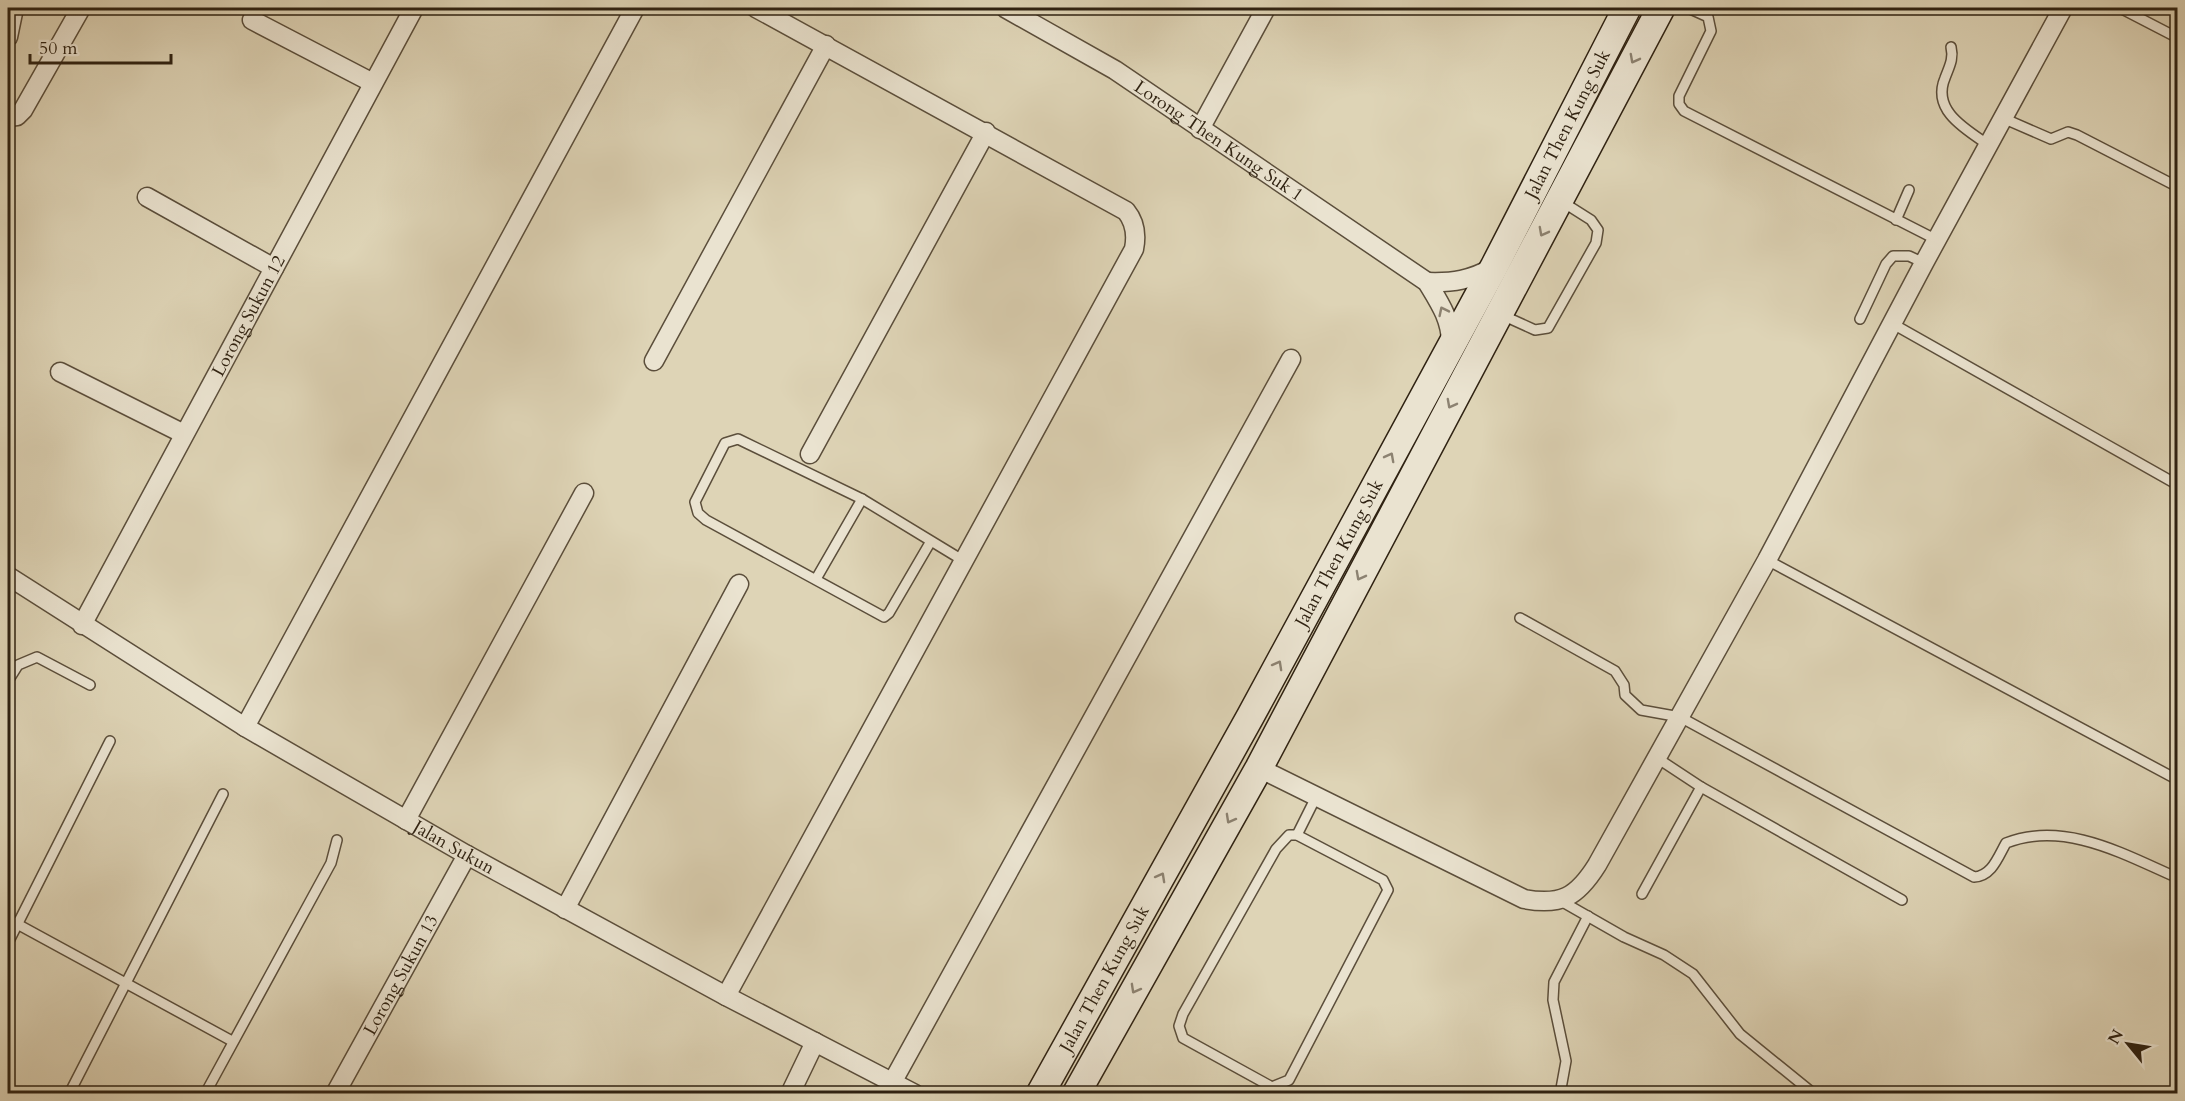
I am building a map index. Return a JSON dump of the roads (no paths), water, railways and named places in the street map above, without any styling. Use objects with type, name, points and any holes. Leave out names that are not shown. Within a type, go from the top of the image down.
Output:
[{"type":"street","points":[[8,37],[15,8]]},
{"type":"street","points":[[8,117],[17,116],[23,110],[81,8]]},
{"type":"street","name":"Lorong Sukun 12","points":[[82,625],[414,8]]},
{"type":"street","points":[[246,727],[634,8]]},
{"type":"street","points":[[726,996],[1134,249],[1136,241],[1132,219],[1126,211],[986,132],[756,8]]},
{"type":"street","name":"Lorong Then Kung Suk 1","points":[[1005,8],[1115,70],[1427,282]]},
{"type":"street","points":[[1200,129],[1266,8]]},
{"type":"street","name":"Jalan Then Kung Suk","points":[[1040,1094],[1250,717],[1494,267],[1627,8]]},
{"type":"street","name":"Jalan Then Kung Suk","points":[[1076,1094],[1259,768],[1661,8]]},
{"type":"street","points":[[1250,717],[1247,740],[1249,751],[1259,768],[1524,899],[1544,903],[1561,901],[1573,893],[1590,877],[1767,560],[1924,263],[2005,119],[2063,8]]},
{"type":"street","points":[[252,20],[373,83]]},
{"type":"street","points":[[654,361],[826,45]]},
{"type":"street","points":[[810,454],[986,132]]},
{"type":"street","points":[[147,197],[274,268]]},
{"type":"street","points":[[1427,282],[1452,283],[1476,278],[1494,267]]},
{"type":"street","points":[[1427,282],[1446,314],[1451,328],[1451,343]]},
{"type":"street","points":[[893,1081],[1291,359]]},
{"type":"street","points":[[60,372],[184,434]]},
{"type":"street","points":[[406,820],[584,493]]},
{"type":"street","name":"Jalan Sukun","points":[[8,576],[246,727],[467,855],[726,996],[915,1094]]},
{"type":"street","points":[[565,909],[739,584]]},
{"type":"street","points":[[1203,802],[1242,775],[1259,768]]},
{"type":"street","name":"Lorong Sukun 13","points":[[335,1094],[467,855]]},
{"type":"street","points":[[790,1093],[815,1042]]},
{"type":"lane","points":[[1688,8],[1708,17],[1711,31],[1679,96],[1679,104],[1684,111],[1937,240]]},
{"type":"lane","points":[[2120,8],[2178,38]]},
{"type":"lane","points":[[1951,47],[1953,56],[1942,86],[1944,104],[1951,119],[1990,146]]},
{"type":"lane","points":[[2005,119],[2051,139],[2068,132],[2078,135],[2178,187]]},
{"type":"lane","points":[[1896,220],[1909,190]]},
{"type":"lane","points":[[1499,314],[1535,330],[1548,328],[1596,243],[1598,230],[1591,220],[1559,200]]},
{"type":"lane","points":[[1860,319],[1886,264],[1893,256],[1910,256],[1924,263]]},
{"type":"lane","points":[[1893,324],[2178,485]]},
{"type":"lane","points":[[931,541],[889,613],[884,616],[698,513],[695,502],[725,443],[734,439],[742,440],[862,499],[964,561]]},
{"type":"lane","points":[[816,579],[862,499]]},
{"type":"lane","points":[[1767,560],[2178,780]]},
{"type":"lane","points":[[1520,618],[1615,671],[1624,685],[1625,695],[1641,710],[1680,717],[1974,877],[1982,877],[1992,868],[2007,843],[2051,834],[2103,845],[2178,878]]},
{"type":"lane","points":[[8,681],[18,665],[38,657],[90,685]]},
{"type":"lane","points":[[8,943],[110,741]]},
{"type":"lane","points":[[1657,758],[1701,787],[1902,900]]},
{"type":"lane","points":[[1642,894],[1701,787]]},
{"type":"lane","points":[[69,1094],[223,794]]},
{"type":"lane","points":[[1297,835],[1316,797]]},
{"type":"lane","points":[[1289,835],[1297,835],[1383,880],[1388,890],[1289,1080],[1272,1087],[1183,1038],[1179,1026],[1183,1014],[1279,843],[1289,835]]},
{"type":"lane","points":[[205,1094],[331,863],[337,840]]},
{"type":"lane","points":[[1561,901],[1624,937],[1664,955],[1693,974],[1740,1034],[1814,1094]]},
{"type":"lane","points":[[1560,1094],[1566,1061],[1553,1000],[1554,982],[1588,916]]},
{"type":"lane","points":[[8,919],[126,981],[232,1041]]}]
